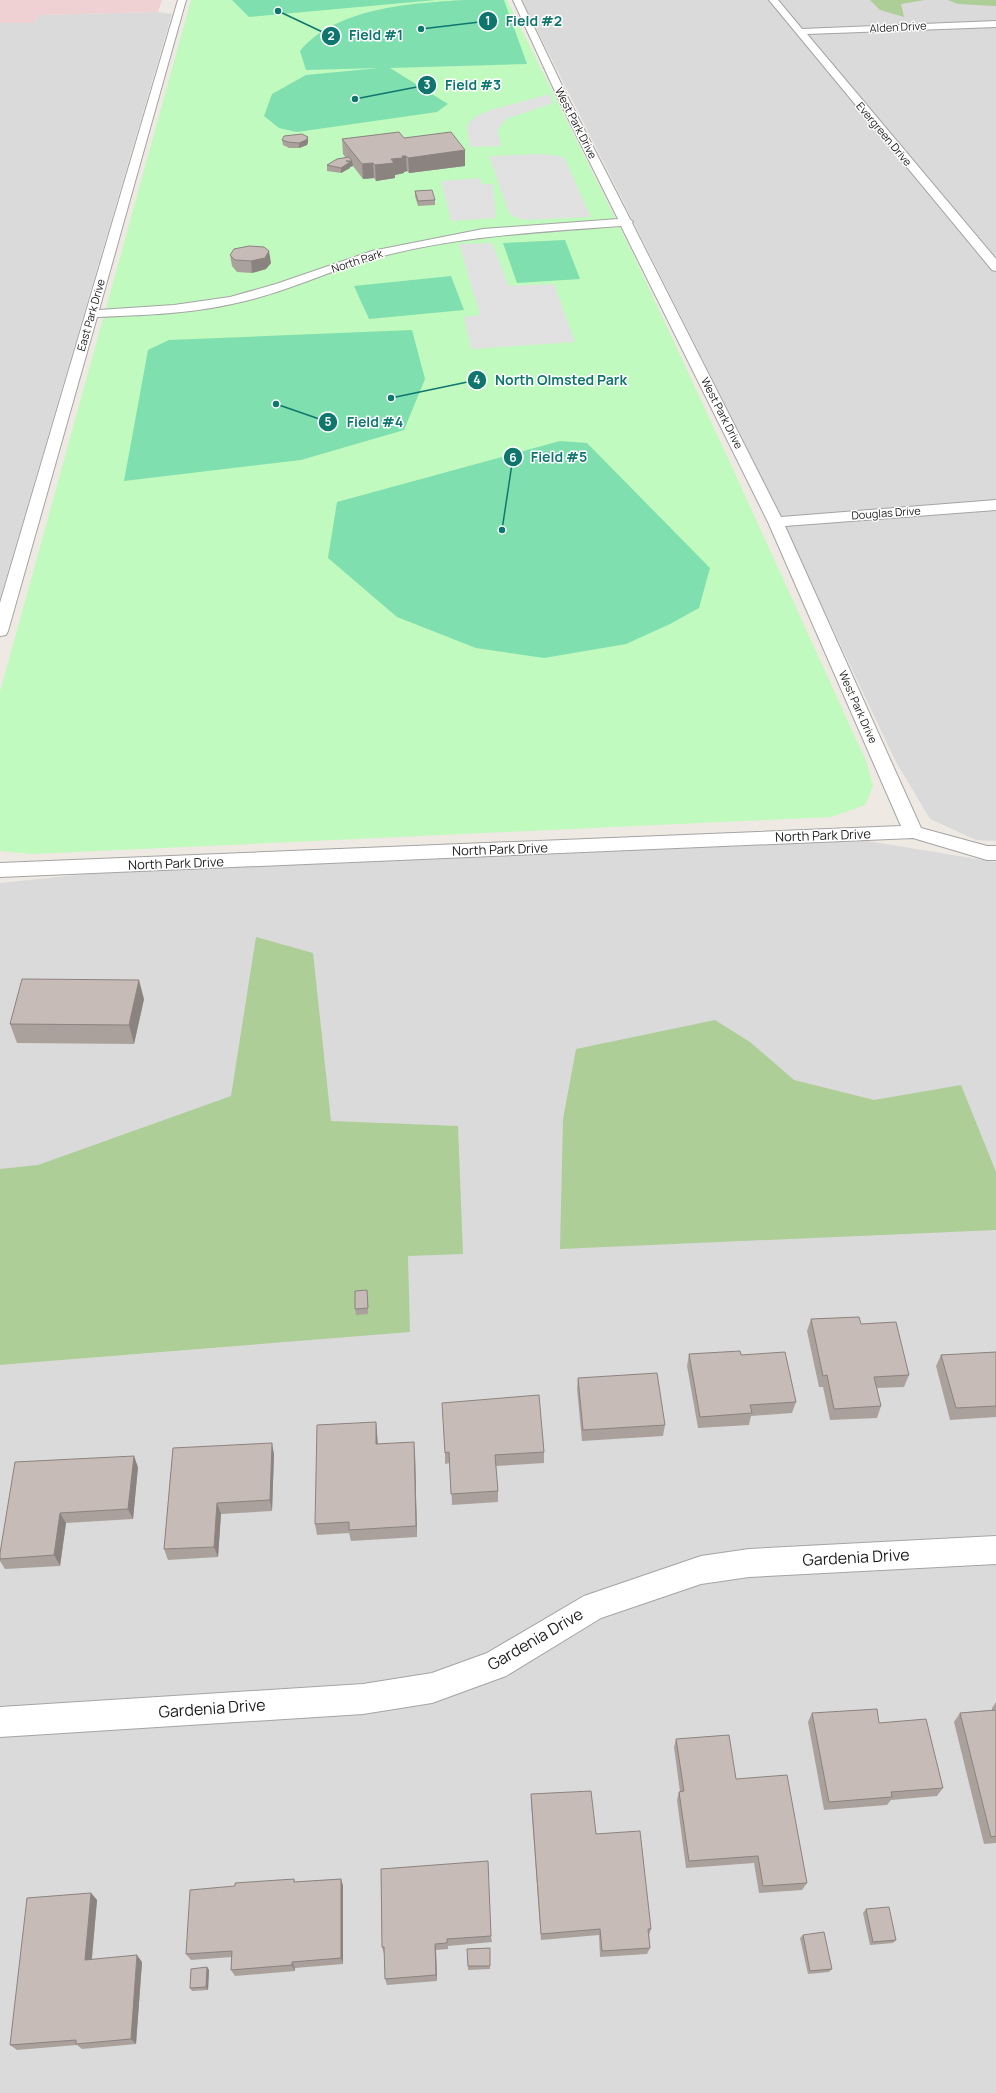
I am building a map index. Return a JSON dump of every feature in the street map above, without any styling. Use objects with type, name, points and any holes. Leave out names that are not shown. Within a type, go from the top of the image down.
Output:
[{"type":"street","name":"East Park Drive","points":[[0,631],[182,0]]},
{"type":"street","name":"West Park Drive","points":[[516,0],[563,98],[627,222],[776,522],[913,832]]},
{"type":"street","name":"Evergreen Drive","points":[[773,0],[996,267]]},
{"type":"street","name":"Alden Drive","points":[[800,32],[996,24]]},
{"type":"street","name":"North Park","points":[[91,314],[174,309],[231,301],[280,288],[376,254],[483,232],[627,222]]},
{"type":"street","name":"Douglas Drive","points":[[776,522],[996,505]]},
{"type":"street","name":"North Park Drive","points":[[0,870],[913,832],[996,854]]},
{"type":"street","name":"Gardenia Drive","points":[[0,1722],[363,1699],[432,1688],[495,1665],[594,1606],[700,1570],[749,1563],[996,1550]]},
{"type":"shaded area","points":[[0,0],[162,0],[158,12],[39,15],[33,23],[0,23]]},
{"type":"shaded area","points":[[522,0],[996,0],[996,841],[976,840],[930,819],[896,762],[750,454]]},
{"type":"shaded area","points":[[158,12],[172,14],[0,599],[0,23],[33,23],[39,15]]},
{"type":"shaded area","points":[[550,94],[553,103],[506,119],[498,130],[501,146],[470,147],[467,129],[469,122],[478,115],[494,109]]},
{"type":"shaded area","points":[[542,154],[564,157],[591,217],[526,220],[517,218],[509,213],[489,156]]},
{"type":"shaded area","points":[[481,178],[481,184],[493,184],[496,218],[451,221],[441,181]]},
{"type":"shaded area","points":[[492,243],[509,286],[554,284],[575,342],[471,349],[464,317],[480,315],[459,244]]},
{"type":"shaded area","points":[[849,838],[996,862],[996,2093],[0,2093],[0,1365],[274,1343],[0,1363],[0,883],[96,873]]},
{"type":"green space","points":[[191,0],[507,0],[633,254],[866,761],[873,786],[865,805],[831,817],[32,854],[0,851],[0,692]]},
{"type":"green space","points":[[232,0],[436,0],[249,17]]},
{"type":"green space","points":[[464,0],[504,0],[527,64],[390,68],[448,104],[437,112],[297,132],[279,128],[264,116],[272,94],[306,75],[379,68],[306,70],[300,51],[315,37],[333,25],[376,10],[421,3]]},
{"type":"green space","points":[[870,0],[925,0],[901,4],[904,17],[880,10]]},
{"type":"green space","points":[[948,0],[996,0],[996,6],[958,4]]},
{"type":"green space","points":[[565,240],[580,279],[517,283],[503,243]]},
{"type":"green space","points":[[451,276],[464,310],[369,319],[354,286]]},
{"type":"green space","points":[[412,330],[425,379],[404,430],[301,460],[124,481],[148,350],[169,340]]},
{"type":"green space","points":[[560,441],[587,443],[710,568],[699,608],[670,624],[626,644],[544,658],[476,648],[397,617],[328,558],[337,502]]},
{"type":"green space","points":[[256,937],[313,953],[331,1121],[458,1126],[463,1254],[408,1256],[410,1332],[0,1365],[0,1169],[38,1165],[231,1096]]},
{"type":"green space","points":[[715,1020],[750,1042],[794,1080],[874,1100],[961,1085],[996,1172],[996,1230],[560,1249],[563,1119],[576,1049]]},
{"type":"building","points":[[399,132],[404,138],[451,132],[465,150],[408,158],[406,156],[402,156],[403,158],[391,159],[394,163],[375,165],[373,163],[362,164],[342,139]]},
{"type":"building","points":[[302,134],[308,137],[306,140],[299,143],[282,140],[284,136]]},
{"type":"building","points":[[349,157],[352,161],[346,161],[350,162],[341,168],[327,165],[337,159]]},
{"type":"building","points":[[432,190],[435,200],[418,201],[415,191]]},
{"type":"building","points":[[249,246],[264,247],[269,251],[265,258],[251,261],[235,260],[230,255],[234,249]]},
{"type":"building","points":[[22,979],[139,980],[129,1025],[10,1024]]},
{"type":"building","points":[[367,1290],[368,1308],[355,1309],[355,1291]]},
{"type":"building","points":[[859,1317],[861,1324],[896,1322],[909,1375],[874,1377],[881,1406],[834,1409],[827,1375],[823,1376],[811,1319]]},
{"type":"building","points":[[740,1351],[741,1355],[785,1352],[796,1402],[750,1405],[752,1413],[700,1417],[689,1354]]},
{"type":"building","points":[[996,1352],[996,1406],[956,1408],[941,1355]]},
{"type":"building","points":[[657,1373],[665,1425],[583,1430],[578,1378]]},
{"type":"building","points":[[539,1395],[544,1452],[495,1455],[498,1491],[451,1494],[449,1452],[445,1453],[442,1403]]},
{"type":"building","points":[[376,1422],[376,1444],[414,1442],[416,1526],[349,1530],[349,1522],[315,1524],[317,1425]]},
{"type":"building","points":[[272,1443],[270,1500],[217,1503],[214,1547],[164,1549],[173,1448]]},
{"type":"building","points":[[134,1456],[128,1509],[60,1513],[54,1555],[0,1559],[15,1462]]},
{"type":"building","points":[[877,1709],[879,1723],[926,1719],[943,1788],[891,1792],[892,1797],[829,1802],[812,1713]]},
{"type":"building","points":[[996,1710],[996,1836],[991,1837],[960,1713]]},
{"type":"building","points":[[729,1735],[736,1779],[787,1775],[807,1883],[763,1886],[758,1856],[689,1861],[679,1792],[684,1791],[676,1739]]},
{"type":"building","points":[[591,1791],[596,1834],[640,1831],[651,1929],[648,1929],[650,1948],[602,1951],[600,1929],[541,1934],[531,1794]]},
{"type":"building","points":[[488,1861],[491,1936],[447,1939],[447,1943],[435,1944],[436,1975],[385,1979],[384,1947],[382,1947],[381,1869]]},
{"type":"building","points":[[294,1879],[294,1882],[341,1879],[341,1958],[292,1962],[292,1965],[231,1970],[232,1951],[186,1954],[190,1890],[235,1886],[235,1883]]},
{"type":"building","points":[[91,1893],[85,1960],[137,1955],[131,2039],[76,2044],[76,2040],[10,2045],[27,1898]]},
{"type":"building","points":[[889,1907],[896,1940],[873,1942],[866,1909]]},
{"type":"building","points":[[824,1932],[832,1969],[810,1971],[803,1935]]},
{"type":"building","points":[[490,1948],[490,1966],[468,1966],[467,1949]]},
{"type":"building","points":[[207,1967],[206,1987],[190,1988],[191,1969]]},
{"type":"place","name":"Field #1","points":[[278,11]]},
{"type":"place","name":"Field #2","points":[[421,29]]},
{"type":"place","name":"Field #3","points":[[355,99]]},
{"type":"place","name":"North Olmsted Park","points":[[391,398]]},
{"type":"place","name":"Field #4","points":[[276,404]]},
{"type":"place","name":"Field #5","points":[[502,530]]}]
